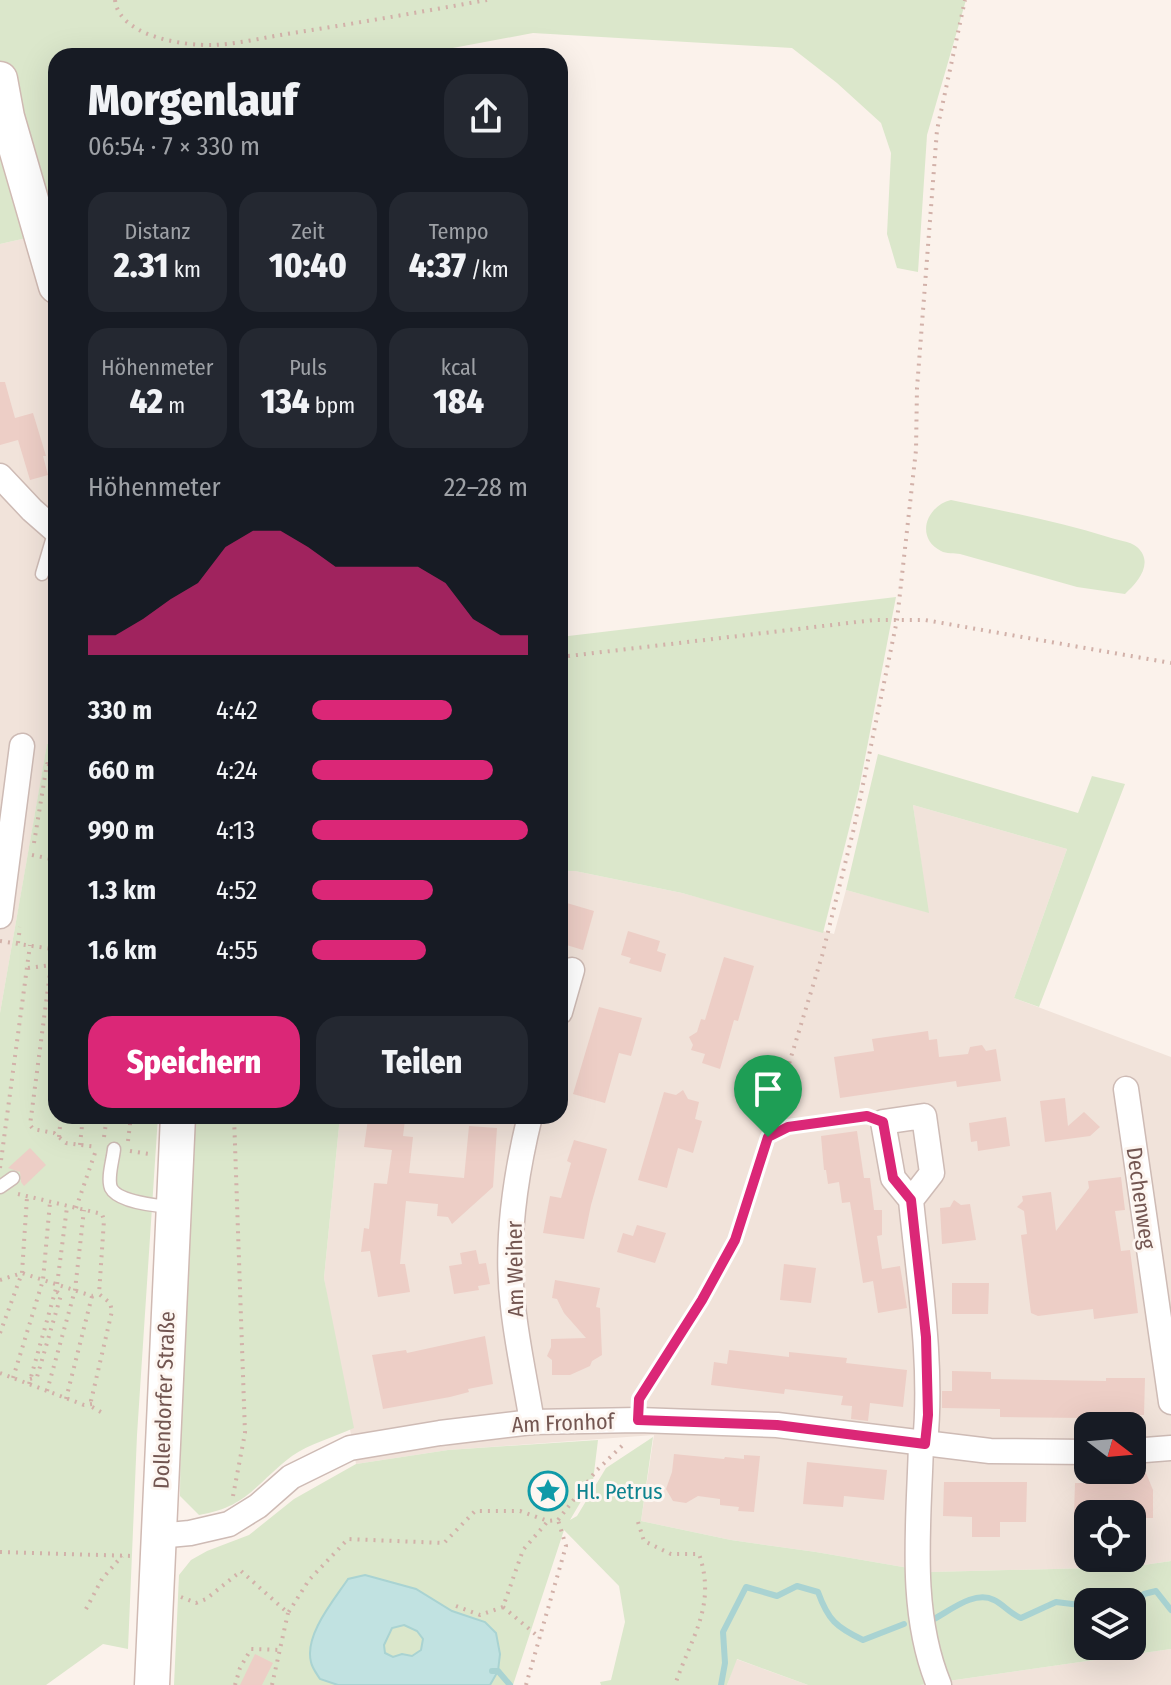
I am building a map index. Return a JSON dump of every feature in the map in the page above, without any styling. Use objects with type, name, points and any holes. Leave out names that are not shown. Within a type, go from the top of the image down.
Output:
[{"type":"main road","points":[[0,79],[7,117],[48,259]]},
{"type":"main road","name":"Dollendorfer Straße","points":[[152,1685],[154,1596],[148,1546],[177,1124]]},
{"type":"street","points":[[0,476],[48,523]]},
{"type":"street","points":[[0,916],[22,746]]},
{"type":"street","name":"Dechenweg","points":[[1126,1089],[1171,1402]]},
{"type":"street","points":[[911,1200],[932,1173],[924,1116],[883,1122],[893,1178],[911,1200],[926,1337],[928,1415],[923,1444],[918,1583],[925,1635],[939,1685]]},
{"type":"street","name":"Am Weiher","points":[[528,1124],[520,1159],[511,1252],[512,1305],[532,1422]]},
{"type":"street","name":"Am Fronhof","points":[[148,1546],[229,1524],[258,1506],[291,1477],[350,1448],[532,1422],[638,1420],[777,1425],[990,1451],[1074,1452]]},
{"type":"street","points":[[1146,1450],[1171,1448]]},
{"type":"lane","points":[[42,574],[48,555]]},
{"type":"lane","points":[[114,1149],[110,1180],[112,1189],[118,1195],[150,1206],[172,1207]]},
{"type":"lane","points":[[0,1187],[13,1178]]},
{"type":"path","points":[[115,0],[126,24],[166,41],[212,45],[487,0]]},
{"type":"path","points":[[272,1685],[288,1613],[309,1580],[348,1539],[444,1543],[475,1511],[520,1511],[548,1521],[558,1520],[596,1471],[632,1435],[638,1420],[639,1399],[702,1300],[735,1240],[830,928],[858,813],[897,620],[916,450],[917,388],[937,130],[965,0]]},
{"type":"path","points":[[568,656],[874,620],[925,620],[1171,663]]},
{"type":"path","points":[[32,855],[48,858]]},
{"type":"path","points":[[0,941],[48,948]]},
{"type":"path","points":[[0,1170],[30,945]]},
{"type":"path","points":[[28,968],[48,966]]},
{"type":"path","points":[[48,1005],[30,1125],[33,1129],[54,1133],[66,1143],[103,1148],[106,1124]]},
{"type":"path","points":[[768,1137],[788,1127],[867,1116],[883,1122]]},
{"type":"path","points":[[59,1137],[60,1124]]},
{"type":"path","points":[[80,1145],[82,1124]]},
{"type":"path","points":[[130,1124],[127,1151],[175,1157]]},
{"type":"path","points":[[229,1524],[245,1433],[234,1124]]},
{"type":"path","points":[[76,1208],[97,1147]]},
{"type":"path","points":[[13,1193],[102,1214],[99,1294]]},
{"type":"path","points":[[0,1333],[22,1273],[27,1197]]},
{"type":"path","points":[[13,1378],[43,1280],[50,1202]]},
{"type":"path","points":[[30,1382],[37,1377],[61,1295],[57,1288],[67,1206]]},
{"type":"path","points":[[47,1391],[75,1290],[84,1210]]},
{"type":"path","points":[[0,1280],[22,1273],[57,1288],[92,1296],[99,1294]]},
{"type":"path","points":[[92,1404],[112,1311],[110,1303],[99,1294]]},
{"type":"path","points":[[66,1399],[92,1296]]},
{"type":"path","points":[[0,1373],[30,1382],[66,1399],[84,1405],[92,1404],[106,1415]]},
{"type":"path","points":[[526,1685],[566,1546],[558,1520]]},
{"type":"path","points":[[503,1607],[523,1550],[548,1521]]},
{"type":"path","points":[[638,1522],[644,1541],[671,1554],[699,1554],[706,1577],[702,1620],[675,1685]]},
{"type":"path","points":[[0,1552],[122,1556],[148,1546]]},
{"type":"path","points":[[86,1609],[102,1579],[122,1556]]},
{"type":"path","points":[[154,1596],[179,1597],[196,1603],[206,1599],[241,1571],[288,1613]]},
{"type":"path","points":[[456,1606],[480,1615],[503,1607]]},
{"type":"path","points":[[503,1607],[540,1638]]},
{"type":"path","points":[[235,1685],[251,1649],[281,1650]]},
{"type":"shaded area","points":[[40,235],[48,260],[48,745],[0,1013],[0,244]]},
{"type":"shaded area","points":[[913,805],[1067,849],[1014,998],[1171,1057],[1171,1561],[1146,1565],[1146,1500],[1074,1500],[1074,1568],[932,1572],[731,1540],[641,1521],[654,1435],[448,1450],[356,1464],[324,1278],[339,1124],[568,1124],[568,871],[682,893],[834,934],[846,890],[928,912]]},
{"type":"shaded area","points":[[1171,1649],[1171,1685],[920,1685],[1094,1660],[1146,1660],[1146,1653]]},
{"type":"shaded area","points":[[736,1659],[808,1685],[727,1685]]},
{"type":"green space","points":[[0,0],[966,0],[927,135],[918,272],[897,268],[887,234],[891,153],[881,123],[792,48],[533,33],[453,48],[48,48],[48,224],[40,235],[0,244]]},
{"type":"green space","points":[[951,500],[1050,521],[1131,543],[1142,553],[1142,572],[1125,594],[1077,587],[943,552],[928,538],[927,523],[935,509]]},
{"type":"green space","points":[[896,597],[859,789],[823,933],[682,893],[568,871],[568,636]]},
{"type":"green space","points":[[48,744],[48,1124],[157,1124],[137,1435],[128,1649],[103,1644],[46,1685],[0,1685],[0,1013]]},
{"type":"green space","points":[[878,754],[1078,813],[1092,776],[1125,784],[1039,1007],[1014,998],[1067,849],[913,805],[929,913],[846,890]]},
{"type":"green space","points":[[192,1124],[339,1124],[324,1278],[354,1428],[299,1452],[240,1500],[199,1515],[180,1496],[182,1292]]},
{"type":"green space","points":[[653,1437],[641,1521],[731,1540],[932,1572],[1074,1568],[1074,1572],[1146,1572],[1146,1565],[1171,1561],[1171,1649],[1146,1653],[1146,1588],[1074,1588],[1074,1660],[1094,1660],[920,1685],[808,1685],[737,1659],[727,1685],[601,1685],[600,1682],[611,1680],[625,1622],[619,1586],[564,1530],[513,1685],[174,1685],[179,1575],[191,1560],[249,1535],[294,1499],[356,1464],[448,1450],[598,1440],[593,1481],[570,1520],[577,1516],[606,1468]]},
{"type":"water","points":[[365,1575],[416,1589],[452,1611],[485,1622],[496,1633],[500,1654],[498,1671],[490,1685],[338,1685],[320,1679],[311,1662],[312,1641],[322,1618],[348,1579]],"holes":[[[404,1625],[417,1631],[423,1639],[421,1650],[412,1656],[402,1654],[393,1657],[385,1653],[384,1645],[392,1628]]]},
{"type":"building","points":[[0,382],[5,382],[15,418],[33,413],[46,456],[43,456],[48,475],[30,480],[18,440],[0,445]]},
{"type":"building","points":[[568,903],[594,911],[583,950],[568,945]]},
{"type":"building","points":[[628,931],[660,941],[657,951],[666,954],[661,972],[629,963],[631,958],[621,955]]},
{"type":"building","points":[[724,957],[754,966],[720,1069],[702,1063],[705,1054],[691,1050],[693,1045],[689,1037],[697,1032],[701,1019],[705,1020]]},
{"type":"building","points":[[599,1007],[642,1018],[631,1056],[619,1053],[605,1103],[573,1094]]},
{"type":"building","points":[[928,1031],[929,1040],[937,1039],[939,1057],[968,1054],[970,1047],[982,1045],[986,1051],[996,1049],[1001,1081],[957,1087],[956,1081],[840,1098],[834,1057],[874,1051],[872,1039]]},
{"type":"building","points":[[683,1090],[688,1099],[699,1102],[695,1119],[702,1121],[693,1153],[678,1148],[667,1188],[638,1180],[664,1092],[676,1095]]},
{"type":"building","points":[[1065,1098],[1068,1126],[1084,1112],[1100,1127],[1090,1136],[1045,1142],[1040,1101]]},
{"type":"building","points":[[1006,1117],[1010,1146],[978,1151],[977,1141],[971,1142],[969,1123]]},
{"type":"building","points":[[367,1124],[404,1124],[403,1136],[413,1137],[409,1173],[464,1178],[469,1126],[497,1128],[493,1187],[452,1224],[448,1217],[437,1216],[438,1204],[406,1201],[400,1264],[405,1264],[410,1292],[378,1297],[370,1251],[361,1252],[364,1228],[369,1229],[374,1183],[387,1184],[392,1150],[364,1147]]},
{"type":"building","points":[[857,1131],[864,1178],[870,1178],[874,1210],[882,1210],[882,1235],[877,1236],[882,1269],[900,1266],[907,1308],[878,1313],[873,1281],[863,1283],[850,1202],[842,1203],[839,1182],[828,1184],[824,1170],[821,1136]]},
{"type":"building","points":[[574,1140],[607,1149],[584,1239],[543,1233],[550,1196],[561,1198]]},
{"type":"building","points":[[30,1148],[46,1165],[24,1186],[20,1172],[8,1168]]},
{"type":"building","points":[[1121,1177],[1125,1210],[1115,1211],[1121,1251],[1130,1250],[1138,1313],[1094,1319],[1093,1309],[1038,1316],[1031,1313],[1021,1235],[1027,1234],[1024,1211],[1017,1207],[1023,1201],[1022,1196],[1051,1192],[1056,1231],[1089,1188],[1088,1181]]},
{"type":"building","points":[[954,1200],[961,1205],[970,1204],[976,1240],[942,1244],[940,1208],[950,1207]]},
{"type":"building","points":[[637,1225],[666,1233],[655,1263],[617,1252],[623,1233],[633,1236]]},
{"type":"building","points":[[476,1250],[479,1264],[486,1263],[490,1284],[478,1286],[479,1290],[454,1294],[449,1266],[462,1264],[460,1253]]},
{"type":"building","points":[[784,1264],[816,1268],[811,1303],[780,1300]]},
{"type":"building","points":[[555,1280],[600,1288],[596,1307],[600,1308],[602,1355],[590,1366],[570,1375],[552,1375],[552,1360],[547,1356],[551,1339],[586,1338],[564,1313],[557,1299],[552,1298]]},
{"type":"building","points":[[952,1283],[989,1283],[988,1314],[952,1314]]},
{"type":"building","points":[[485,1336],[493,1384],[468,1389],[469,1392],[450,1397],[383,1409],[372,1355],[406,1350],[407,1353]]},
{"type":"building","points":[[729,1350],[789,1357],[789,1352],[847,1358],[846,1363],[907,1370],[903,1407],[870,1403],[868,1421],[851,1419],[852,1406],[841,1405],[843,1396],[785,1389],[784,1394],[711,1385],[714,1362],[727,1364]]},
{"type":"building","points":[[952,1371],[991,1372],[991,1379],[1106,1381],[1106,1378],[1145,1378],[1144,1412],[1074,1412],[1074,1418],[1000,1417],[1000,1409],[942,1408],[942,1391],[952,1391]]},
{"type":"building","points":[[674,1454],[724,1459],[760,1456],[754,1512],[738,1511],[739,1507],[720,1505],[720,1499],[698,1496],[686,1503],[673,1501],[666,1489]]},
{"type":"building","points":[[807,1462],[887,1470],[884,1500],[844,1496],[843,1507],[803,1504]]},
{"type":"building","points":[[1146,1473],[1153,1490],[1153,1518],[1146,1518],[1146,1500],[1074,1500],[1075,1484],[1146,1484]]},
{"type":"building","points":[[944,1482],[1027,1482],[1026,1522],[1000,1522],[1000,1537],[972,1537],[972,1517],[943,1516]]},
{"type":"building","points":[[255,1654],[273,1663],[262,1685],[240,1685]]},
{"type":"waterway","points":[[721,1685],[725,1663],[723,1632],[746,1587],[777,1596],[797,1586],[818,1592],[834,1622],[863,1640],[904,1624]]},
{"type":"waterway","points":[[1146,1594],[1156,1591],[1171,1610]]},
{"type":"waterway","points":[[934,1619],[963,1602],[979,1597],[994,1600],[1021,1618],[1056,1602],[1074,1604]]},
{"type":"waterway","points":[[492,1671],[498,1671],[510,1685]]},
{"type":"place","name":"Hl. Petrus","points":[[548,1491]]},
{"type":"route","points":[[867,1116],[883,1122],[893,1178],[911,1200],[926,1337],[928,1415],[925,1444],[777,1425],[638,1420],[639,1399],[702,1300],[735,1240],[768,1137],[788,1127],[867,1116]]}]
